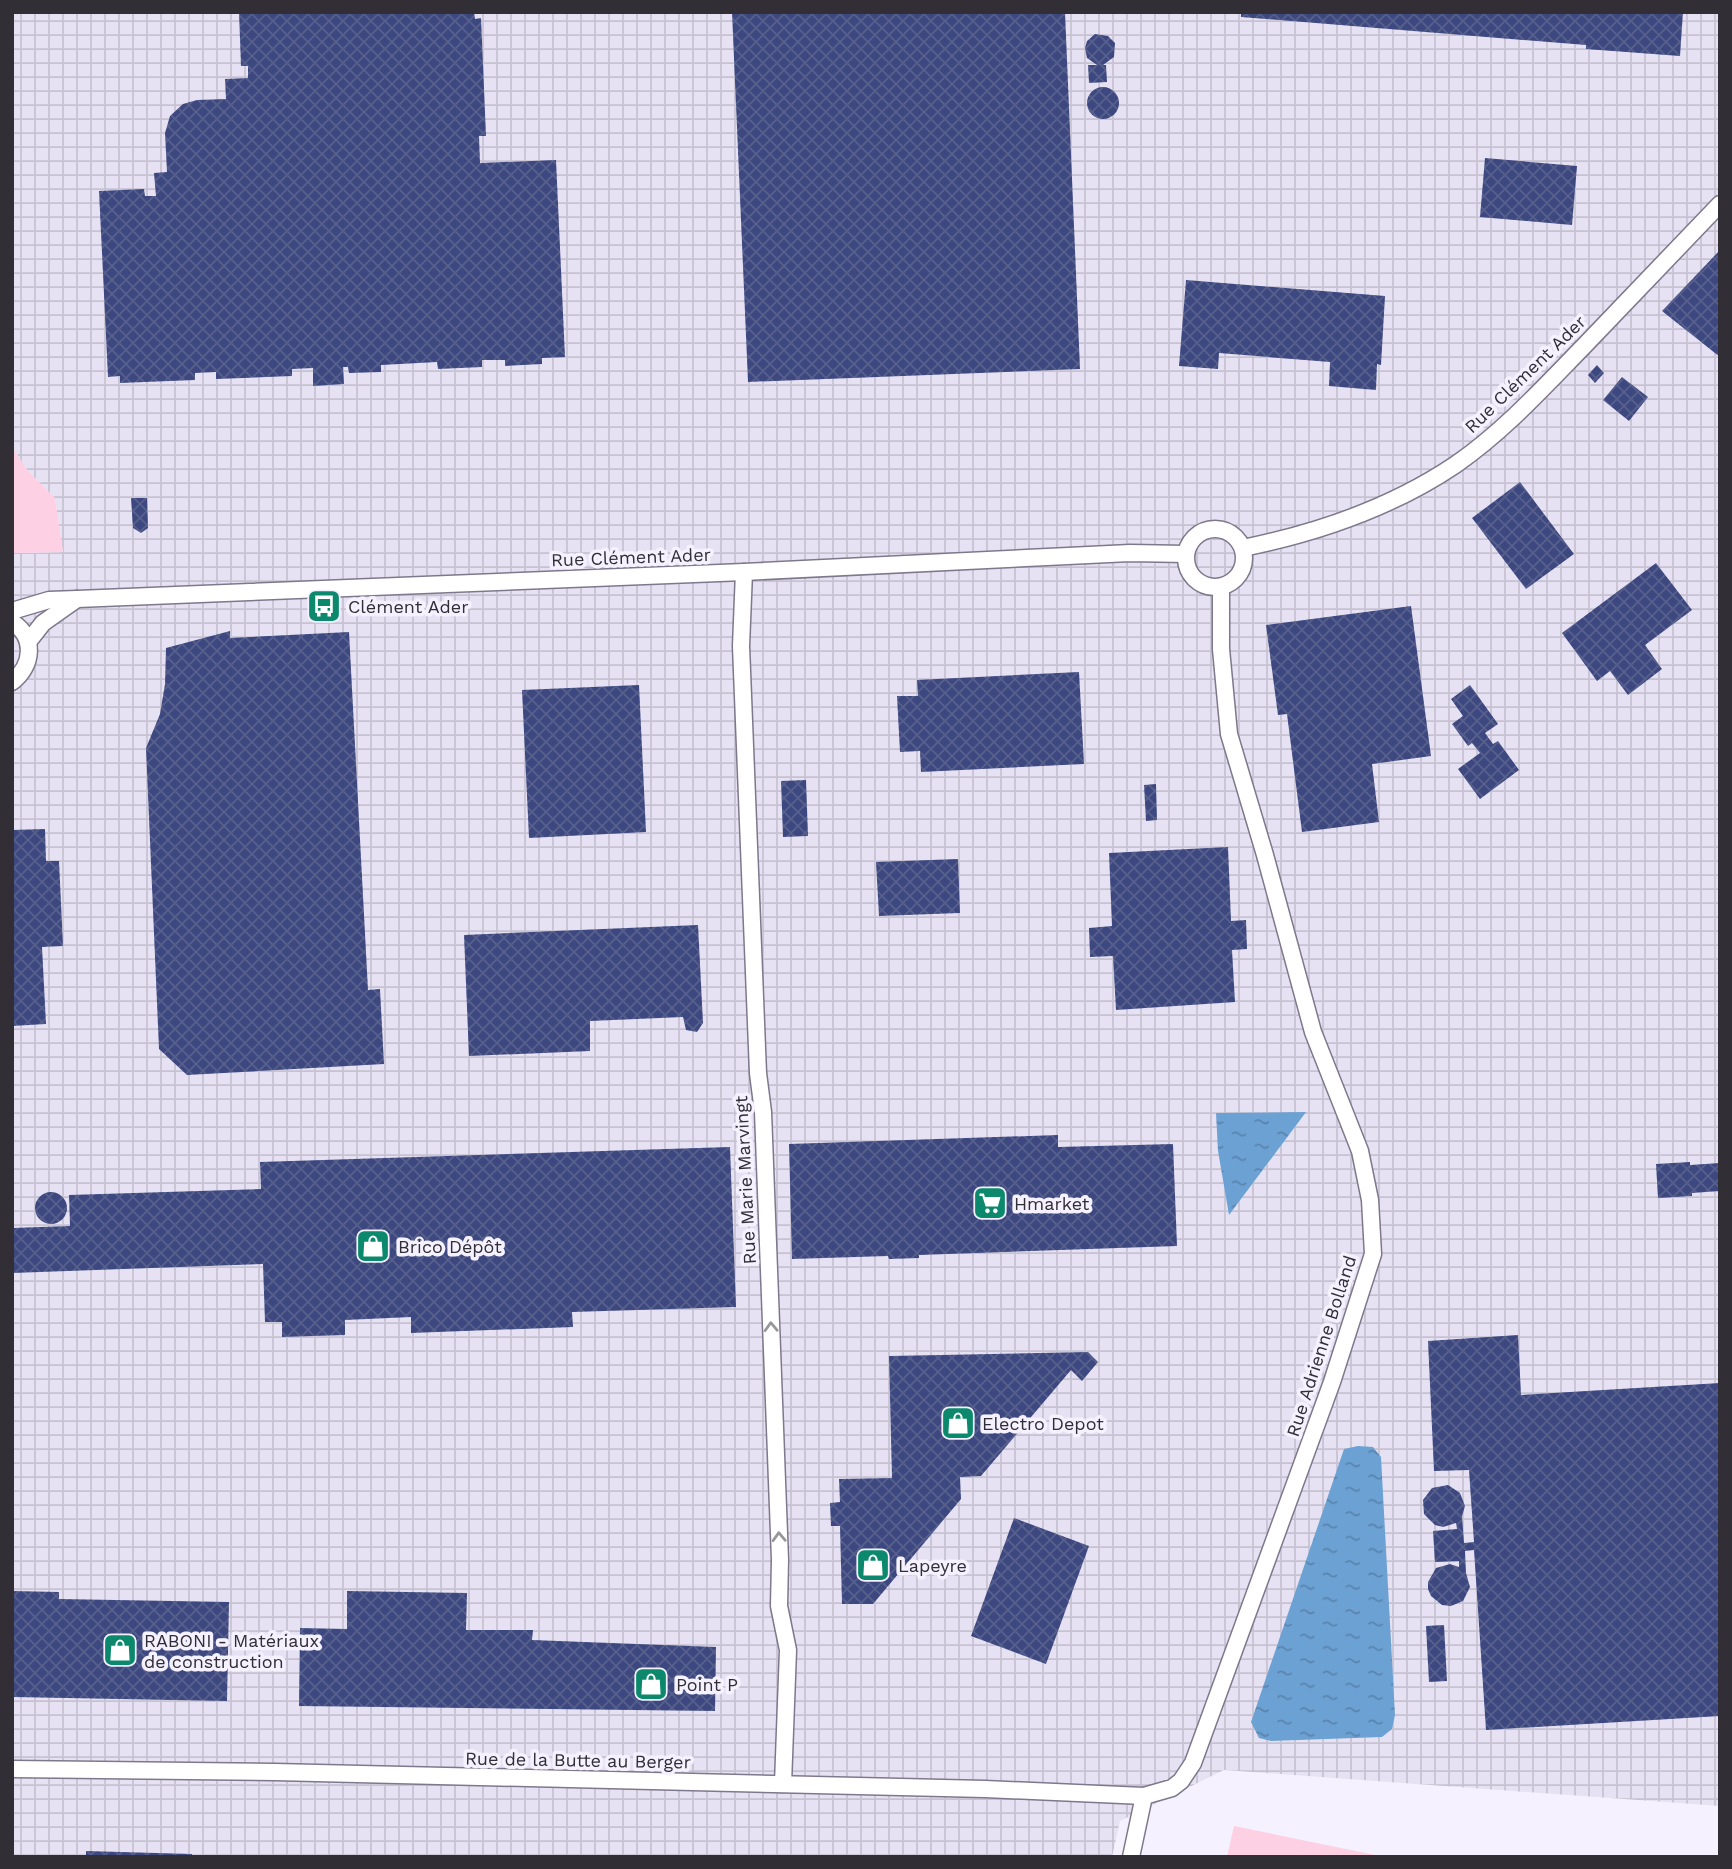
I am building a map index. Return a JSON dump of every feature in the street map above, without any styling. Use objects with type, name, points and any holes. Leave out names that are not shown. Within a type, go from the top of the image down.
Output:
[{"type":"street","name":"Rue Clément Ader","points":[[1243,548],[1315,530],[1372,510],[1455,465],[1496,433],[1538,394],[1720,204]]},
{"type":"street","points":[[1212,529],[1231,533],[1243,548],[1244,565],[1241,572],[1236,579],[1221,587],[1212,588],[1195,580],[1186,564],[1186,554],[1195,537],[1212,529]]},
{"type":"street","name":"Rue Clément Ader","points":[[12,611],[37,602],[77,598],[744,572],[1130,553],[1186,554]]},
{"type":"street","name":"Rue Marie Marvingt","points":[[744,572],[741,646],[758,1073],[763,1112],[770,1282],[780,1560],[779,1606],[788,1650],[783,1784]]},
{"type":"street","name":"Rue Adrienne Bolland","points":[[1144,1796],[1171,1788],[1181,1781],[1193,1763],[1332,1382],[1373,1254],[1370,1200],[1360,1151],[1313,1032],[1229,734],[1221,649],[1221,587]]},
{"type":"street","points":[[28,642],[43,624],[77,598]]},
{"type":"street","points":[[12,622],[24,632],[30,650],[26,667],[12,682]]},
{"type":"street","name":"Rue de la Butte au Berger","points":[[12,1769],[275,1772],[783,1784],[1144,1796]]},
{"type":"street","points":[[1131,1857],[1144,1796]]},
{"type":"shaded area","points":[[12,12],[1720,12],[1720,1806],[1224,1770],[1120,1821],[1112,1857],[12,1857],[12,553],[63,552],[55,499],[28,471],[12,447]]},
{"type":"shaded area","points":[[12,447],[28,471],[55,498],[63,552],[12,553]]},
{"type":"shaded area","points":[[1234,1826],[1385,1857],[1227,1857]]},
{"type":"water","points":[[1306,1112],[1229,1215],[1218,1151],[1216,1113]]},
{"type":"water","points":[[1373,1447],[1381,1457],[1395,1715],[1392,1729],[1382,1737],[1271,1741],[1259,1738],[1251,1722],[1344,1449]]},
{"type":"building","points":[[239,12],[474,12],[475,19],[481,18],[486,136],[479,136],[480,163],[556,160],[565,357],[542,358],[542,364],[505,366],[505,360],[482,360],[482,367],[438,369],[437,362],[381,365],[381,372],[349,373],[348,367],[343,367],[344,384],[313,386],[313,368],[292,369],[292,376],[216,379],[216,372],[195,373],[195,380],[120,383],[120,376],[108,377],[99,191],[144,189],[145,196],[156,196],[154,173],[167,172],[165,133],[170,116],[183,104],[197,100],[226,99],[225,79],[248,78],[248,66],[241,66]]},
{"type":"building","points":[[732,12],[1065,12],[1080,369],[748,382]]},
{"type":"building","points":[[1241,12],[1683,12],[1680,56],[1586,49],[1586,45],[1241,17]]},
{"type":"building","points":[[1095,34],[1108,36],[1115,43],[1114,57],[1103,65],[1106,65],[1107,82],[1089,83],[1088,65],[1097,65],[1087,58],[1085,48],[1087,41]]},
{"type":"building","points":[[1103,87],[1114,92],[1119,103],[1114,114],[1103,119],[1092,114],[1087,103],[1092,92]]},
{"type":"building","points":[[1485,158],[1577,166],[1572,225],[1480,217]]},
{"type":"building","points":[[1720,250],[1720,357],[1662,311]]},
{"type":"building","points":[[1186,280],[1385,296],[1381,365],[1377,364],[1376,390],[1329,386],[1330,362],[1219,353],[1218,369],[1179,366]]},
{"type":"building","points":[[1597,365],[1604,373],[1595,383],[1588,375]]},
{"type":"building","points":[[1622,377],[1648,397],[1629,421],[1603,400]]},
{"type":"building","points":[[1520,482],[1574,554],[1526,589],[1472,518]]},
{"type":"building","points":[[131,498],[147,498],[148,528],[141,533],[133,528]]},
{"type":"building","points":[[1656,563],[1692,610],[1645,645],[1662,669],[1628,695],[1610,671],[1597,681],[1562,633]]},
{"type":"building","points":[[456,605],[456,613],[438,614],[438,606]]},
{"type":"building","points":[[1411,606],[1431,756],[1372,764],[1379,822],[1302,832],[1287,714],[1278,715],[1266,625]]},
{"type":"building","points":[[230,631],[230,638],[349,632],[368,990],[380,989],[384,1064],[187,1075],[159,1049],[146,748],[160,714],[165,684],[166,648]]},
{"type":"building","points":[[1079,672],[1084,764],[921,772],[920,751],[900,752],[897,696],[918,696],[917,680]]},
{"type":"building","points":[[639,685],[646,832],[529,838],[522,690]]},
{"type":"building","points":[[1470,685],[1498,724],[1485,733],[1493,744],[1498,741],[1519,770],[1480,799],[1458,769],[1480,753],[1472,743],[1468,746],[1452,724],[1463,716],[1451,699]]},
{"type":"building","points":[[806,780],[808,836],[783,837],[781,781]]},
{"type":"building","points":[[1156,784],[1157,820],[1146,821],[1144,785]]},
{"type":"building","points":[[45,829],[46,861],[59,861],[63,946],[42,947],[46,1024],[12,1026],[12,830]]},
{"type":"building","points":[[1228,847],[1231,921],[1246,920],[1247,949],[1232,950],[1235,1002],[1116,1010],[1113,956],[1090,957],[1089,928],[1112,926],[1109,853]]},
{"type":"building","points":[[958,859],[960,913],[879,916],[876,862]]},
{"type":"building","points":[[698,925],[703,1023],[697,1032],[686,1030],[683,1017],[590,1021],[590,1051],[469,1056],[464,935]]},
{"type":"building","points":[[1058,1135],[1058,1147],[1173,1144],[1177,1246],[919,1255],[919,1258],[889,1259],[888,1256],[792,1259],[789,1144]]},
{"type":"building","name":"Brico Dépôt","points":[[730,1147],[736,1307],[572,1312],[573,1327],[411,1333],[411,1317],[345,1320],[345,1335],[282,1337],[282,1322],[265,1322],[263,1264],[12,1273],[12,1228],[70,1226],[69,1195],[261,1189],[260,1162]]},
{"type":"building","points":[[1690,1162],[1690,1165],[1720,1163],[1720,1191],[1658,1198],[1656,1164]]},
{"type":"building","points":[[51,1192],[62,1197],[67,1208],[62,1219],[51,1224],[40,1219],[35,1208],[40,1197]]},
{"type":"building","points":[[1518,1335],[1521,1395],[1720,1383],[1720,1716],[1486,1730],[1474,1550],[1465,1551],[1470,1587],[1463,1601],[1451,1606],[1442,1605],[1431,1596],[1428,1589],[1428,1582],[1436,1568],[1450,1564],[1459,1567],[1459,1561],[1435,1562],[1433,1531],[1457,1529],[1456,1523],[1443,1527],[1435,1525],[1424,1514],[1423,1500],[1432,1488],[1448,1485],[1460,1493],[1465,1506],[1462,1516],[1464,1543],[1474,1542],[1469,1470],[1434,1471],[1428,1341]]},
{"type":"building","name":"Electro Depot","points":[[1088,1352],[1098,1362],[1082,1381],[1071,1370],[981,1476],[960,1477],[961,1499],[873,1604],[842,1604],[840,1526],[831,1526],[830,1503],[840,1502],[839,1479],[892,1478],[889,1356]]},
{"type":"building","points":[[1014,1518],[1089,1546],[1046,1664],[971,1636]]},
{"type":"building","name":"RABONI - Matériaux de construction","points":[[12,1591],[59,1592],[59,1599],[229,1602],[227,1701],[12,1697]]},
{"type":"building","points":[[347,1591],[467,1593],[466,1630],[533,1630],[532,1640],[716,1647],[715,1711],[299,1706],[300,1628],[347,1629]]},
{"type":"building","points":[[1444,1625],[1447,1681],[1429,1682],[1426,1626]]},
{"type":"building","points":[[86,1851],[192,1854],[192,1857],[86,1857]]},
{"type":"place","name":"Clément Ader","points":[[324,606]]},
{"type":"place","name":"Hmarket","points":[[990,1203]]},
{"type":"place","name":"Brico Dépôt","points":[[373,1246]]},
{"type":"place","name":"Electro Depot","points":[[958,1423]]},
{"type":"place","name":"Lapeyre","points":[[873,1565]]},
{"type":"place","name":"RABONI - Matériaux de construction","points":[[120,1650]]},
{"type":"place","name":"Point P","points":[[651,1684]]}]
